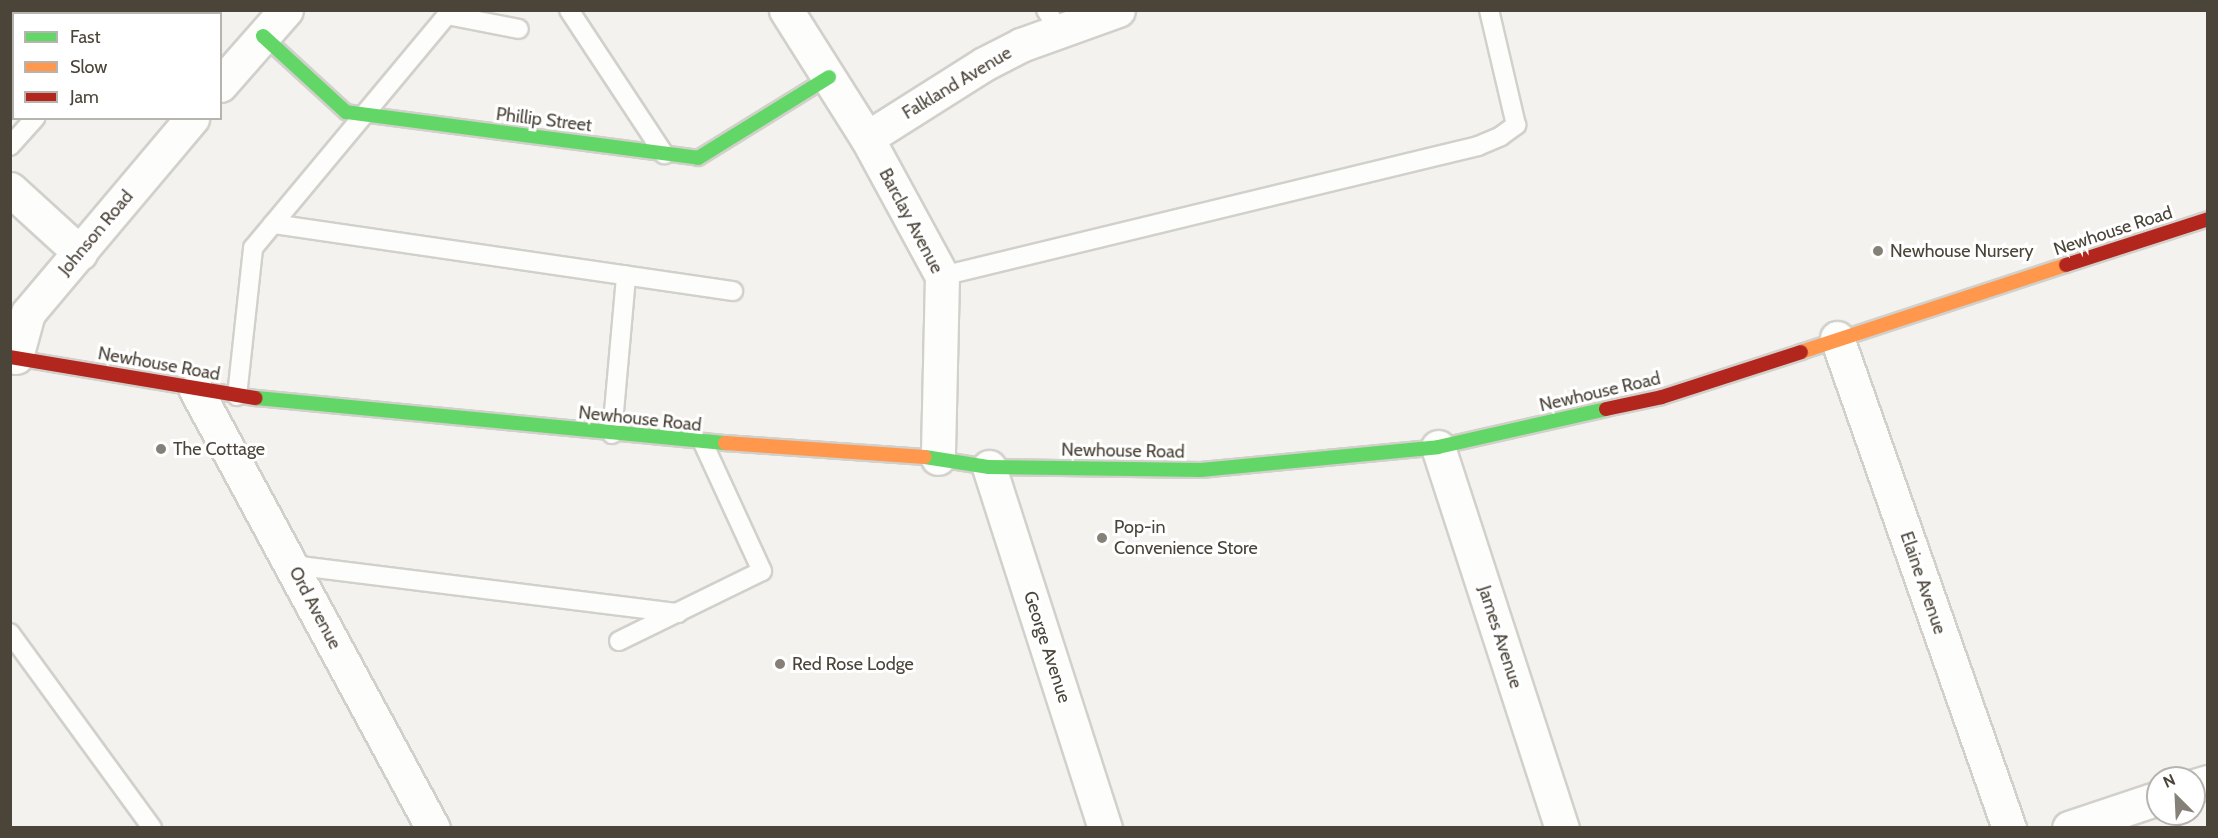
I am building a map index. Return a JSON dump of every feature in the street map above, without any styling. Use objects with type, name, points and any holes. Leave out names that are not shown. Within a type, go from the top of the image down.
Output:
[{"type":"street","points":[[226,66],[263,36],[286,10]]},
{"type":"street","name":"Barclay Avenue","points":[[786,10],[867,138],[942,276],[938,458]]},
{"type":"street","name":"Falkland Avenue","points":[[867,138],[1052,20],[1118,10]]},
{"type":"street","name":"Phillip Street","points":[[263,36],[346,112],[698,158],[829,77]]},
{"type":"street","name":"Johnson Road","points":[[13,357],[28,313],[190,120]]},
{"type":"street","points":[[10,189],[80,253]]},
{"type":"street","name":"Newhouse Road","points":[[13,357],[237,396],[703,443],[938,458],[989,467],[1201,470],[1438,447],[1662,397],[1837,338],[2208,219]]},
{"type":"street","name":"Elaine Avenue","points":[[1837,338],[2009,828]]},
{"type":"street","name":"Ord Avenue","points":[[196,390],[433,828]]},
{"type":"street","name":"James Avenue","points":[[1438,447],[1562,828]]},
{"type":"street","name":"George Avenue","points":[[989,467],[1105,828]]},
{"type":"street","points":[[2069,828],[2146,802]]},
{"type":"lane","points":[[569,10],[664,154]]},
{"type":"lane","points":[[942,276],[1478,146],[1501,136],[1516,125],[1489,10]]},
{"type":"lane","points":[[237,396],[253,248],[449,13],[519,29]]},
{"type":"lane","points":[[10,146],[33,120]]},
{"type":"lane","points":[[273,224],[733,291]]},
{"type":"lane","points":[[612,434],[626,276]]},
{"type":"lane","points":[[619,641],[762,571],[703,443]]},
{"type":"lane","points":[[292,565],[678,613]]},
{"type":"lane","points":[[10,633],[152,828]]},
{"type":"traffic: fast","points":[[263,36],[346,112],[698,158],[829,77]]},
{"type":"traffic: fast","points":[[256,398],[725,443]]},
{"type":"traffic: fast","points":[[925,457],[989,467],[1201,470],[1438,447],[1606,409]]},
{"type":"traffic: slow","points":[[1801,352],[2066,265]]},
{"type":"traffic: slow","points":[[725,443],[925,457]]},
{"type":"traffic: jam","points":[[2066,265],[2208,219]]},
{"type":"traffic: jam","points":[[1606,409],[1662,397],[1801,352]]},
{"type":"traffic: jam","points":[[10,357],[256,398]]},
{"type":"place","name":"Newhouse Nursery","points":[[1878,251]]},
{"type":"place","name":"The Cottage","points":[[161,449]]},
{"type":"place","name":"Pop-in Convenience Store","points":[[1102,538]]},
{"type":"place","name":"Red Rose Lodge","points":[[780,664]]}]
